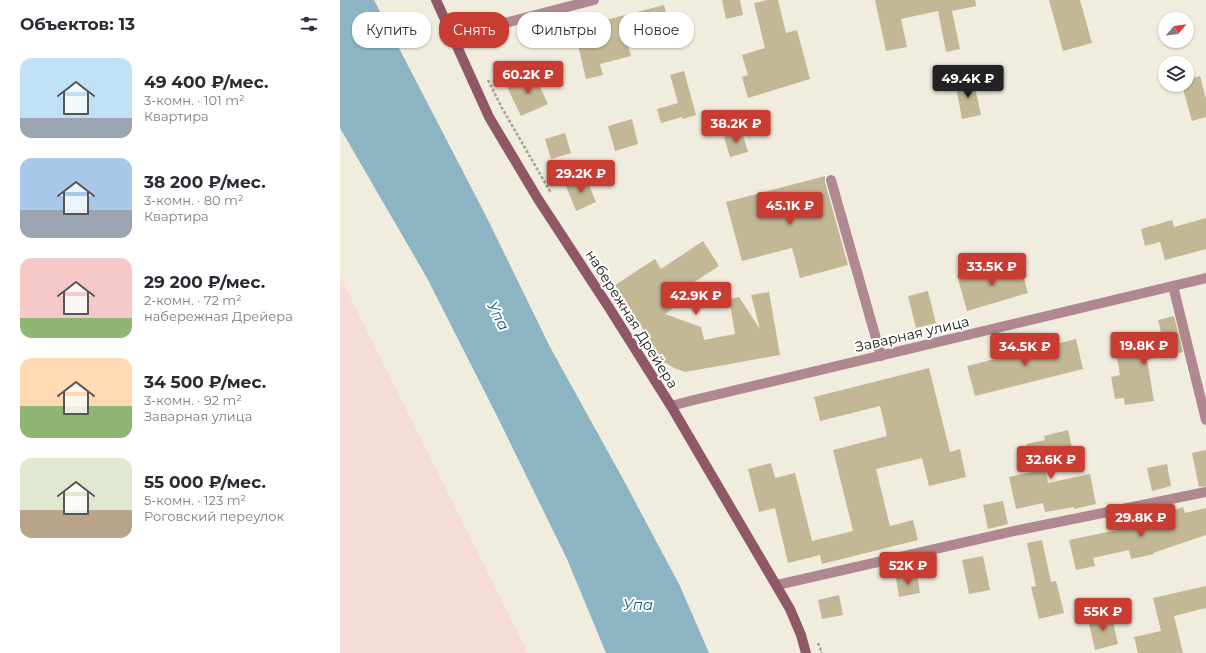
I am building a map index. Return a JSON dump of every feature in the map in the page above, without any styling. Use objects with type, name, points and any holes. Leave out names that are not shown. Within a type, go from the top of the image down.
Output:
[{"type":"main road","name":"набережная Дрейера","points":[[436,0],[441,12]]},
{"type":"main road","name":"набережная Дрейера","points":[[458,48],[489,117],[538,199],[671,406],[777,585],[790,609],[801,635],[806,653]]},
{"type":"street","points":[[509,22],[594,0]]},
{"type":"street","points":[[832,180],[881,356]]},
{"type":"street","name":"Заварная улица","points":[[671,406],[1206,278]]},
{"type":"street","points":[[1173,286],[1202,410],[1206,420]]},
{"type":"street","points":[[777,585],[1019,530],[1206,492]]},
{"type":"shaded area","points":[[340,276],[528,653],[340,653]]},
{"type":"water","name":"Упа","points":[[340,0],[374,0],[380,12],[352,12],[352,48],[399,48],[487,218],[550,347],[680,586],[709,653],[606,653],[567,559],[497,416],[427,278],[340,128]]},
{"type":"building","points":[[722,0],[740,0],[743,15],[726,19]]},
{"type":"building","points":[[767,0],[778,0],[786,33],[797,30],[810,79],[748,98],[742,77],[748,75],[742,55],[765,48],[754,3]]},
{"type":"building","points":[[875,0],[975,0],[976,6],[952,11],[960,49],[946,52],[938,11],[901,19],[907,47],[886,51]]},
{"type":"building","points":[[1049,0],[1080,0],[1092,43],[1063,51]]},
{"type":"building","points":[[664,5],[666,12],[637,12]]},
{"type":"building","points":[[619,17],[619,48],[629,48],[631,56],[600,64],[603,75],[586,79],[579,48],[611,48],[611,19]]},
{"type":"building","points":[[684,71],[696,115],[661,123],[657,109],[678,103],[670,75]]},
{"type":"building","points":[[534,74],[548,104],[521,116],[507,87]]},
{"type":"building","points":[[1200,76],[1206,99],[1206,117],[1192,121],[1184,92],[1194,92],[1194,78]]},
{"type":"building","points":[[973,78],[981,115],[962,119],[955,82]]},
{"type":"building","points":[[632,119],[638,144],[615,151],[608,126]]},
{"type":"building","points":[[742,132],[748,152],[730,157],[724,137]]},
{"type":"building","points":[[565,133],[571,153],[551,159],[545,139]]},
{"type":"building","points":[[825,176],[825,182],[848,265],[800,278],[792,248],[742,261],[726,202]]},
{"type":"building","points":[[586,178],[596,202],[576,211],[566,186]]},
{"type":"building","points":[[1206,218],[1206,249],[1165,260],[1160,242],[1145,246],[1141,229],[1172,220],[1174,227]]},
{"type":"building","points":[[703,241],[719,266],[676,294],[682,302],[665,314],[701,327],[704,340],[735,334],[729,299],[739,297],[760,329],[751,295],[769,292],[780,355],[685,372],[664,362],[615,285],[655,259],[661,269]]},
{"type":"building","points":[[1020,264],[1028,293],[967,311],[957,275],[977,269],[980,279],[1004,272],[1003,269]]},
{"type":"building","points":[[928,291],[936,323],[916,328],[908,296]]},
{"type":"building","points":[[1174,316],[1183,352],[1147,360],[1154,401],[1125,405],[1124,398],[1115,399],[1111,377],[1120,375],[1116,352],[1164,344],[1158,320]]},
{"type":"building","points":[[1076,339],[1083,369],[975,396],[967,366]]},
{"type":"building","points":[[929,368],[950,452],[960,449],[966,477],[929,486],[922,458],[876,469],[890,526],[913,520],[918,540],[822,564],[820,555],[788,563],[775,508],[759,512],[748,469],[771,463],[775,478],[795,473],[812,541],[853,531],[833,450],[887,436],[880,406],[820,421],[814,397]]},
{"type":"building","points":[[1068,430],[1072,448],[1042,455],[1048,483],[1090,474],[1096,504],[1074,509],[1074,507],[1045,512],[1043,503],[1016,509],[1009,477],[1032,472],[1026,444],[1045,440],[1044,436]]},
{"type":"building","points":[[1206,450],[1206,486],[1199,487],[1192,453]]},
{"type":"building","points":[[1167,464],[1171,486],[1152,491],[1147,468]]},
{"type":"building","points":[[1003,501],[1008,524],[988,529],[983,505]]},
{"type":"building","points":[[1183,507],[1185,513],[1206,508],[1206,535],[1153,553],[1154,554],[1131,559],[1129,550],[1093,558],[1095,566],[1076,570],[1069,540],[1165,520],[1163,514]]},
{"type":"building","points":[[1042,540],[1051,582],[1056,581],[1064,613],[1039,619],[1031,587],[1036,586],[1027,543]]},
{"type":"building","points":[[983,556],[990,590],[969,594],[962,560]]},
{"type":"building","points":[[917,574],[920,593],[899,597],[896,578]]},
{"type":"building","points":[[1206,586],[1206,608],[1174,616],[1183,653],[1138,653],[1134,637],[1161,631],[1153,598]]},
{"type":"building","points":[[839,595],[843,615],[822,619],[818,600]]},
{"type":"building","points":[[1111,613],[1118,644],[1095,650],[1088,619]]}]
